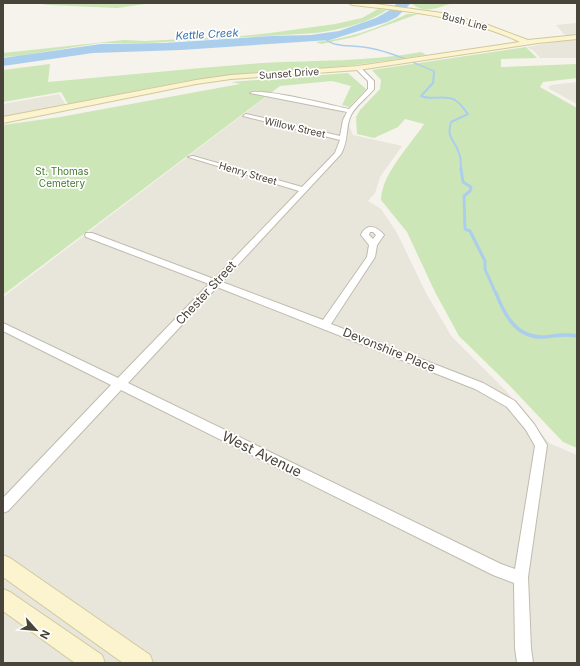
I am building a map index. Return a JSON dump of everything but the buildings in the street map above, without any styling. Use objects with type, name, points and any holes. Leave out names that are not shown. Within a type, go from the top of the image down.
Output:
[{"type":"main road","name":"Bush Line","points":[[352,3],[443,15],[505,33],[528,43]]},
{"type":"main road","name":"Sunset Drive","points":[[3,120],[196,82],[231,77],[358,68],[577,37]]},
{"type":"main road","points":[[3,565],[142,663]]},
{"type":"main road","points":[[3,599],[94,663]]},
{"type":"street","points":[[253,93],[267,94],[350,111],[368,93],[372,86],[371,81],[358,68]]},
{"type":"street","name":"Chester Street","points":[[3,507],[338,154],[343,146],[346,121],[350,111]]},
{"type":"street","name":"Willow Street","points":[[246,116],[344,138]]},
{"type":"street","name":"Henry Street","points":[[191,157],[304,190]]},
{"type":"street","name":"Devonshire Place","points":[[90,235],[325,325],[478,386],[499,396],[511,404],[521,414],[541,445],[522,579],[521,593],[525,663]]},
{"type":"street","points":[[325,325],[371,257],[374,245]]},
{"type":"street","name":"West Avenue","points":[[3,327],[498,570],[522,579]]},
{"type":"shaded area","points":[[577,23],[577,58],[540,58],[534,51],[527,47],[572,39],[564,34],[556,25]]},
{"type":"shaded area","points":[[577,82],[577,104],[548,88],[551,85]]},
{"type":"shaded area","points":[[59,94],[66,105],[3,117],[3,104]]},
{"type":"shaded area","points":[[270,94],[342,109],[353,135],[402,146],[380,177],[375,193],[368,201],[381,209],[397,233],[426,293],[452,337],[507,392],[549,443],[577,455],[577,663],[3,663],[3,297]]},
{"type":"green space","points":[[34,3],[54,3],[52,5],[55,3],[152,3],[117,8],[49,5]]},
{"type":"green space","points":[[452,3],[432,9],[422,9],[412,4]]},
{"type":"green space","points":[[378,9],[387,10],[371,19],[344,28],[316,33],[149,43],[100,43],[3,57],[3,53],[124,40],[145,41],[242,36],[270,33],[335,24],[362,18]]},
{"type":"green space","points":[[407,14],[418,14],[354,37],[321,44],[316,42],[328,41],[363,32]]},
{"type":"green space","points":[[526,47],[537,58],[501,59],[501,67],[577,64],[577,78],[543,82],[540,87],[577,108],[577,448],[563,442],[509,385],[459,336],[435,292],[407,232],[381,200],[386,180],[391,170],[424,124],[405,119],[398,127],[374,138],[357,134],[356,117],[360,110],[380,89],[381,80],[372,70]]},
{"type":"green space","points":[[421,52],[426,55],[355,65],[191,80],[68,104],[61,92],[3,102],[3,70],[50,64],[48,82],[263,63],[381,58]]},
{"type":"green space","name":"St. Thomas Cemetery","points":[[348,73],[366,89],[349,107],[342,105],[351,86],[332,81],[280,86],[3,295],[3,125],[60,117],[240,84],[265,89],[231,82]]},
{"type":"water","name":"Kettle Creek","points":[[397,3],[411,3],[397,17],[387,22],[330,40],[181,50],[93,53],[3,66],[3,58],[101,44],[165,43],[311,35],[339,31],[376,18],[390,10]]},
{"type":"waterway","points":[[324,38],[337,45],[363,47],[390,54],[434,71],[434,73]]},
{"type":"waterway","points":[[434,73],[433,83],[421,96],[429,98],[451,98],[459,103],[468,114],[451,122],[450,128],[450,136],[460,155],[461,169]]},
{"type":"waterway","points":[[461,169],[463,182],[471,187],[470,191],[464,196],[465,229],[470,231],[485,261],[485,269],[496,294]]},
{"type":"waterway","points":[[496,293],[507,316],[512,323],[525,334],[543,337],[565,335],[577,336]]}]
